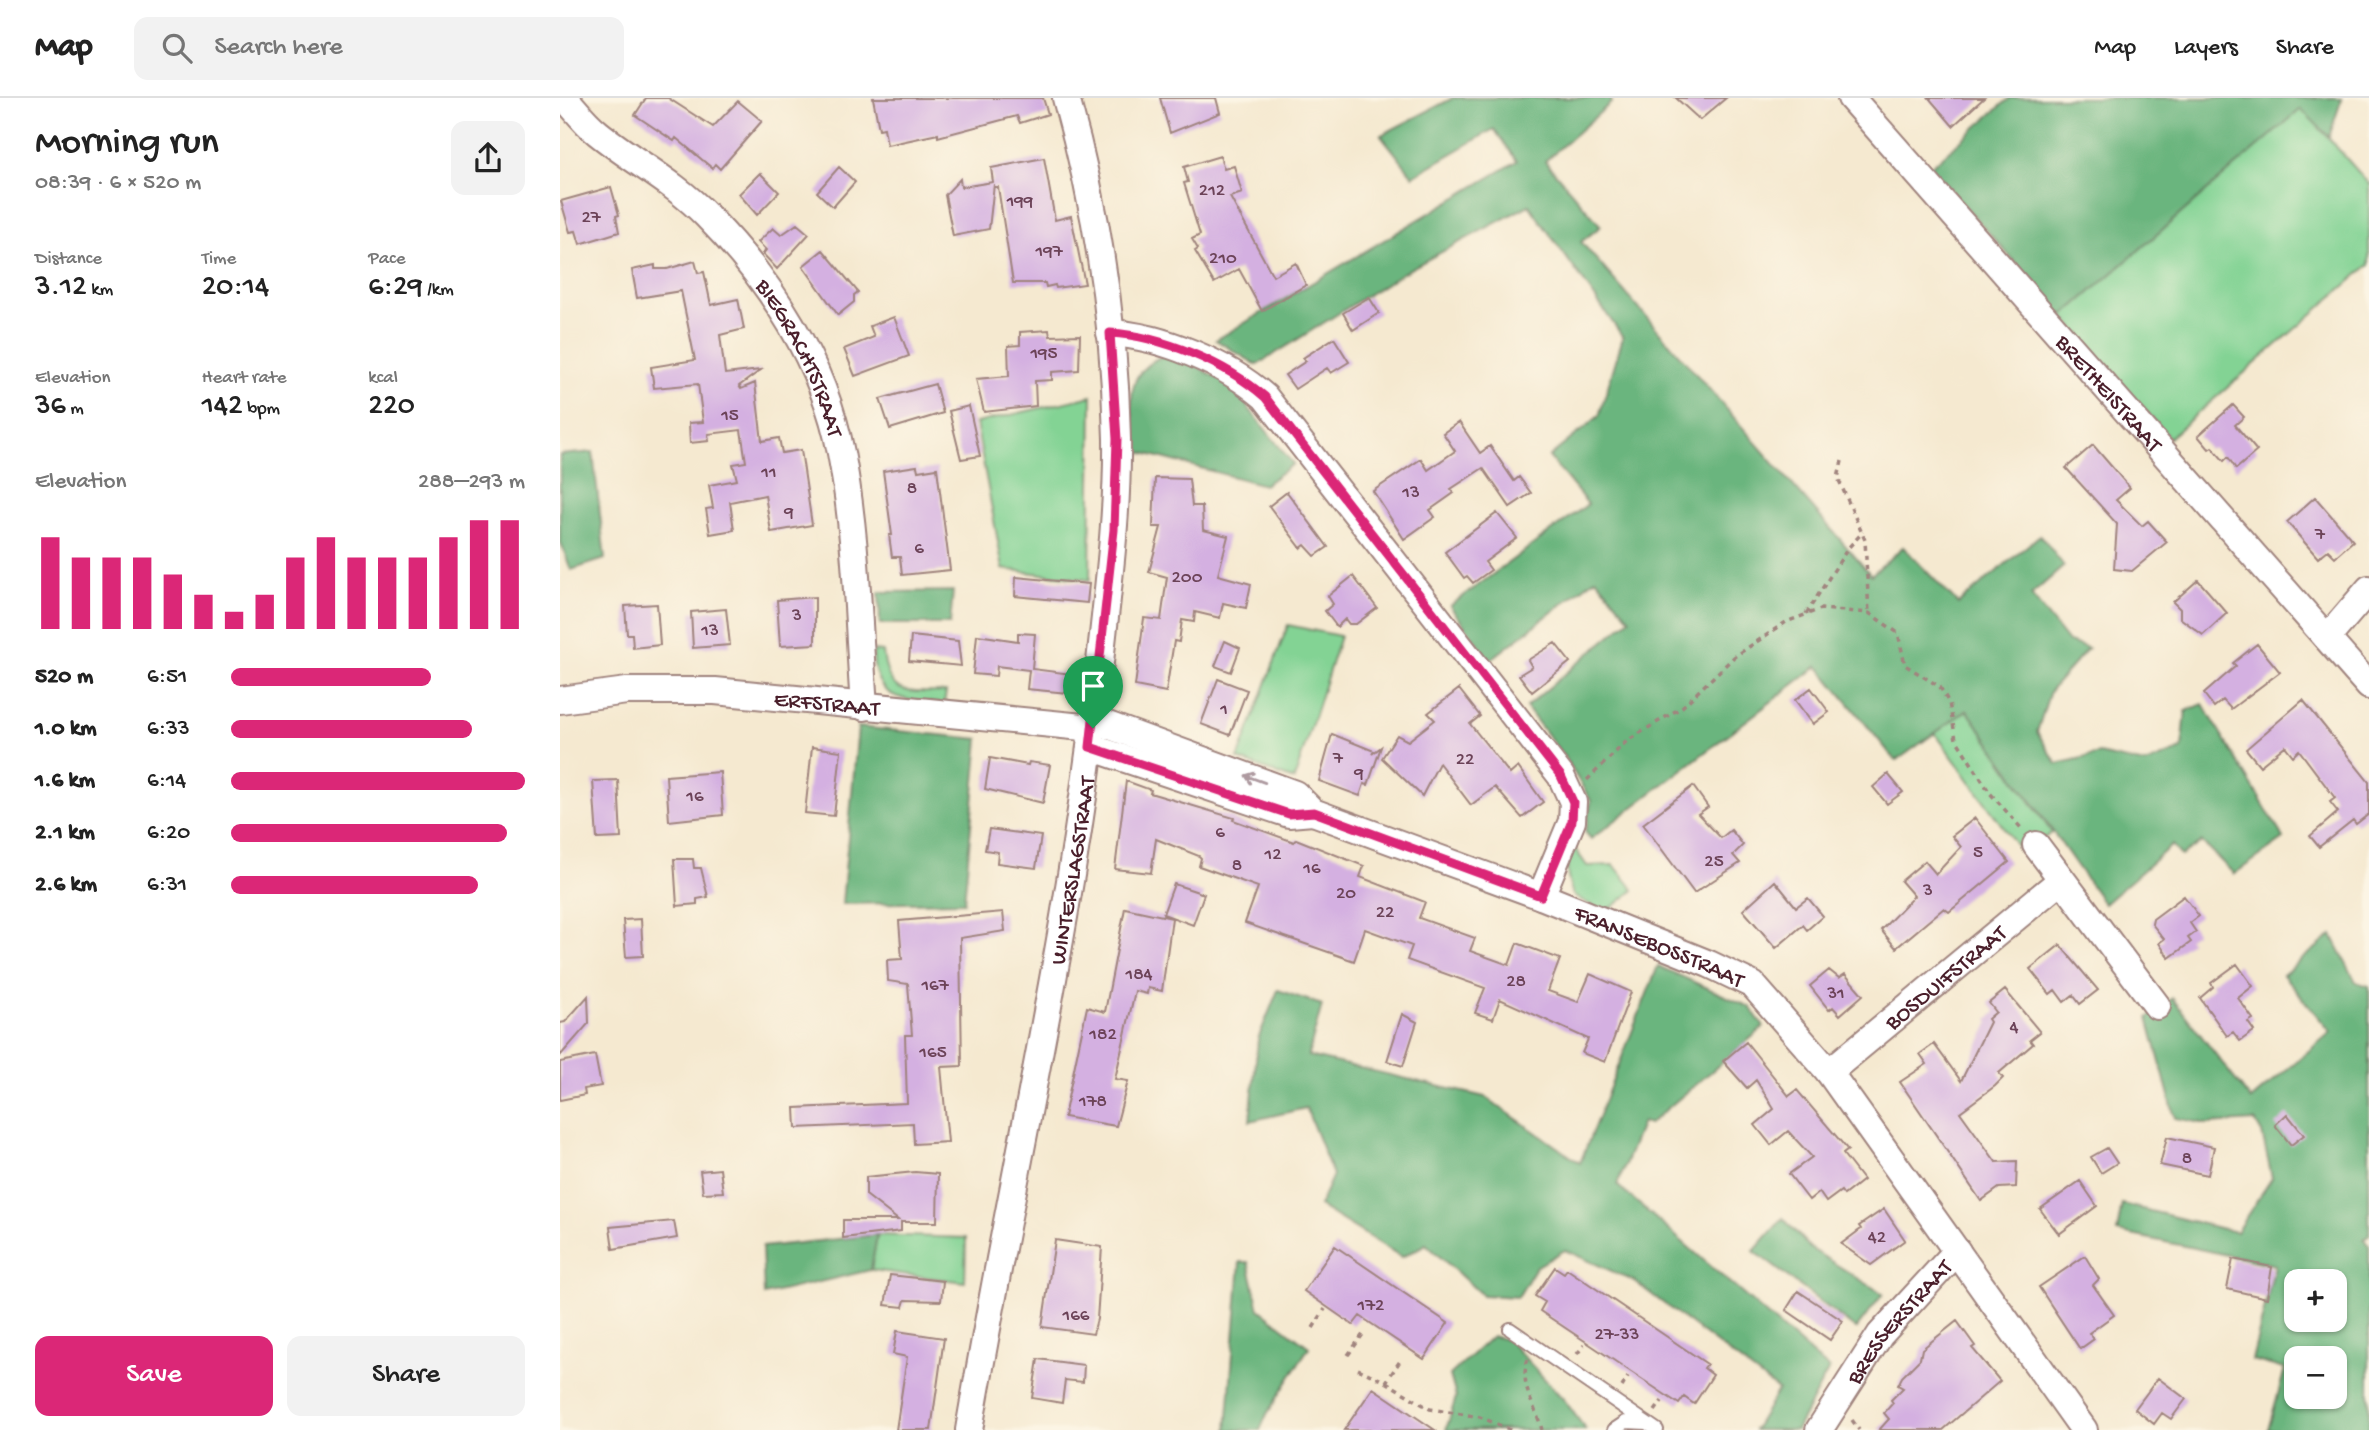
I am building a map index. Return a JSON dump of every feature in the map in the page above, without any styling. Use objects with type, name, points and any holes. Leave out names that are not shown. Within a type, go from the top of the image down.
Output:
[{"type":"street","name":"BIEGRACHTSTRAAT","points":[[565,98],[596,132],[664,177],[706,215],[756,271],[796,331],[821,388],[841,451],[852,533],[864,707]]},
{"type":"street","name":"WINTERSLAGSTRAAT","points":[[969,1430],[1062,943],[1092,732],[1114,530],[1117,439],[1110,333],[1099,235],[1066,98]]},
{"type":"street","name":"BRETHEISTRAAT","points":[[1851,98],[2369,686]]},
{"type":"street","points":[[1110,333],[1132,334],[1221,365],[1265,397],[1561,776],[1573,802],[1572,821],[1541,896]]},
{"type":"street","points":[[2327,638],[2369,589]]},
{"type":"street","name":"ERFSTRAAT","points":[[560,700],[626,691],[715,691],[1092,732],[1289,814],[1314,812]]},
{"type":"street","name":"FRANSEBOSSTRAAT","points":[[1314,812],[1541,896],[1709,964],[1752,985],[1829,1072],[2084,1430]]},
{"type":"street","points":[[2036,845],[2157,1006]]},
{"type":"street","name":"BOSDUIFSTRAAT","points":[[1829,1072],[2060,880]]},
{"type":"street","name":"BRESSERSTRAAT","points":[[1819,1430],[1880,1335],[1957,1251]]},
{"type":"lane","points":[[1510,1329],[1652,1426]]},
{"type":"lane","points":[[1614,1430],[1626,1422],[1652,1426]]},
{"type":"path","points":[[1842,461],[1838,478],[1863,532],[1869,613]]},
{"type":"path","points":[[1804,615],[1847,548],[1863,532]]},
{"type":"path","points":[[1578,789],[1627,741],[1682,707],[1734,657],[1786,622],[1821,609],[1869,613],[1898,633],[1905,665],[1940,687],[1949,703],[1956,738],[1990,793],[2036,845]]},
{"type":"path","points":[[1313,1328],[1325,1309]]},
{"type":"path","points":[[1348,1355],[1364,1333]]},
{"type":"path","points":[[1533,1345],[1525,1365],[1525,1382],[1531,1407],[1542,1430]]},
{"type":"path","points":[[1386,1382],[1402,1358]]},
{"type":"path","points":[[1357,1369],[1386,1382],[1430,1409],[1480,1416],[1511,1430]]},
{"type":"green space","points":[[1453,98],[1610,98],[1612,102],[1545,161],[1601,226],[1581,242],[1871,575],[1903,547],[1958,604],[2040,535],[2064,566],[2031,595],[2068,642],[2088,648],[2050,691],[2037,732],[2057,764],[2099,754],[2145,764],[2182,749],[2186,711],[2203,704],[2284,839],[2234,874],[2202,842],[2181,856],[2172,845],[2104,904],[1967,710],[1896,761],[1818,666],[1591,839],[1585,832],[1591,801],[1567,761],[1526,707],[1630,619],[1596,578],[1490,660],[1450,606],[1588,504],[1549,457],[1599,416],[1623,337],[1529,205],[1404,272],[1257,365],[1216,340],[1517,161],[1494,129],[1413,176],[1381,135]]},
{"type":"green space","points":[[2010,98],[2342,98],[2329,137],[2301,109],[2063,316],[1930,167]]},
{"type":"green space","points":[[2302,108],[2369,184],[2369,265],[2169,438],[2063,316]]},
{"type":"green space","points":[[1164,355],[1191,363],[1231,386],[1293,464],[1264,485],[1136,451],[1132,407],[1134,383],[1150,363]]},
{"type":"green space","points":[[1092,396],[1090,580],[1003,569],[976,423]]},
{"type":"green space","points":[[593,452],[605,559],[571,570],[560,540],[560,455]]},
{"type":"green space","points":[[953,591],[950,624],[880,624],[879,592]]},
{"type":"green space","points":[[1288,625],[1340,636],[1294,780],[1238,759]]},
{"type":"green space","points":[[873,651],[883,652],[889,678],[895,685],[910,691],[946,692],[944,704],[903,698],[884,689],[874,668]]},
{"type":"green space","points":[[1967,710],[2052,833],[2022,853],[1935,733]]},
{"type":"green space","points":[[858,727],[979,739],[964,902],[842,904]]},
{"type":"green space","points":[[1573,846],[1587,866],[1614,865],[1634,890],[1605,913],[1573,895],[1567,870]]},
{"type":"green space","points":[[2332,935],[2356,982],[2369,986],[2369,1234],[2364,1239],[2369,1246],[2369,1430],[2268,1430],[2284,1373],[2284,1409],[2347,1409],[2347,1346],[2284,1346],[2284,1369],[2252,1360],[2275,1265],[2117,1232],[2122,1204],[2236,1232],[2272,1178],[2262,1133],[2255,1121],[2207,1124],[2175,1118],[2148,1018],[2172,998],[2251,1100],[2331,1032],[2283,975]]},
{"type":"green space","points":[[1658,966],[1750,1007],[1764,1027],[1649,1124],[1642,1122],[1617,1185],[1829,1369],[1796,1430],[1754,1430],[1778,1390],[1634,1281],[1565,1250],[1536,1267],[1518,1297],[1482,1295],[1426,1244],[1402,1257],[1319,1206],[1333,1175],[1306,1108],[1250,1121],[1258,1039],[1278,990],[1322,1005],[1308,1056],[1485,1097],[1580,1163]]},
{"type":"green space","points":[[1783,1218],[1810,1248],[1883,1294],[1856,1329],[1754,1251]]},
{"type":"green space","points":[[877,1235],[966,1238],[965,1282],[871,1270]]},
{"type":"green space","points":[[877,1235],[871,1270],[764,1295],[762,1247]]},
{"type":"green space","points":[[1240,1262],[1248,1262],[1259,1309],[1309,1347],[1267,1414],[1260,1430],[1227,1430]]},
{"type":"green space","points":[[1492,1336],[1508,1340],[1565,1401],[1586,1430],[1446,1430],[1456,1397],[1450,1375]]},
{"type":"building","points":[[646,98],[668,98],[713,127],[738,101],[762,121],[720,169],[715,164],[712,168],[676,138],[674,141],[635,115]]},
{"type":"building","points":[[873,98],[1043,98],[1048,114],[1020,123],[1017,116],[938,137],[938,134],[887,145],[884,128],[879,129]]},
{"type":"building","points":[[1160,98],[1216,98],[1220,113],[1170,133]]},
{"type":"building","points":[[1676,98],[1726,98],[1700,120]]},
{"type":"building","points":[[1929,98],[1984,98],[1953,126]]},
{"type":"building","points":[[1220,156],[1224,169],[1234,166],[1242,193],[1230,197],[1273,276],[1296,263],[1306,285],[1262,311],[1239,269],[1214,283],[1195,251],[1198,249],[1192,239],[1200,235],[1184,183],[1188,182],[1184,167]]},
{"type":"building","points":[[1044,158],[1055,220],[1071,216],[1085,284],[1056,288],[1055,285],[1046,287],[1045,283],[1013,283],[998,187],[994,187],[994,184],[989,229],[953,236],[945,195],[960,179],[961,187],[993,182],[991,168]]},
{"type":"building","points":[[839,167],[855,182],[833,207],[817,192]]},
{"type":"building","points":[[760,173],[779,192],[757,215],[739,194]]},
{"type":"building","points":[[611,187],[619,215],[616,216],[619,232],[580,244],[576,231],[570,232],[561,201]]},
{"type":"building","points":[[797,224],[809,234],[777,269],[763,254],[766,250],[758,242],[773,228],[781,235]]},
{"type":"building","points":[[823,250],[858,292],[854,295],[854,302],[838,315],[803,266]]},
{"type":"building","points":[[695,261],[698,273],[704,272],[711,305],[738,299],[744,329],[720,335],[725,374],[761,370],[739,386],[741,389],[755,383],[762,441],[779,438],[782,453],[801,450],[812,525],[771,532],[765,495],[730,502],[734,530],[710,534],[706,509],[713,508],[709,485],[737,480],[733,464],[746,462],[741,430],[708,434],[709,441],[690,443],[689,423],[703,422],[698,384],[654,388],[651,367],[695,360],[681,291],[637,298],[632,270],[655,265],[655,269],[667,269]]},
{"type":"building","points":[[1369,297],[1379,313],[1353,330],[1343,313]]},
{"type":"building","points":[[894,317],[909,356],[855,376],[844,349],[874,337],[870,326]]},
{"type":"building","points":[[1049,330],[1050,336],[1080,335],[1079,370],[1052,372],[1052,380],[1035,381],[1036,406],[984,412],[976,379],[1009,376],[1008,346],[1020,345],[1020,332]]},
{"type":"building","points":[[1334,338],[1349,362],[1331,373],[1327,368],[1295,389],[1285,375],[1306,361],[1303,358]]},
{"type":"building","points":[[935,384],[943,413],[890,429],[880,399]]},
{"type":"building","points":[[2233,405],[2244,417],[2235,425],[2257,451],[2236,469],[2228,457],[2224,461],[2198,436]]},
{"type":"building","points":[[969,406],[980,456],[961,459],[949,411]]},
{"type":"building","points":[[1459,422],[1480,453],[1490,446],[1514,481],[1519,477],[1531,493],[1510,507],[1483,468],[1451,489],[1454,493],[1430,510],[1435,517],[1404,539],[1373,491],[1421,459],[1428,470],[1455,451],[1443,433]]},
{"type":"building","points":[[2093,445],[2130,488],[2116,500],[2142,526],[2148,521],[2167,542],[2132,571],[2114,569],[2117,524],[2066,468]]},
{"type":"building","points":[[917,466],[918,471],[937,468],[950,570],[902,575],[900,557],[892,557],[889,535],[892,535],[883,471]]},
{"type":"building","points":[[1155,478],[1189,479],[1192,506],[1202,506],[1203,530],[1228,536],[1218,575],[1251,584],[1246,608],[1223,603],[1220,618],[1195,612],[1194,622],[1182,620],[1179,642],[1174,641],[1166,692],[1135,686],[1144,618],[1161,620],[1167,577],[1149,572],[1161,527],[1153,527]]},
{"type":"building","points":[[1287,492],[1328,547],[1315,556],[1305,545],[1301,548],[1269,506]]},
{"type":"building","points":[[2315,497],[2353,541],[2335,557],[2328,550],[2318,558],[2287,522]]},
{"type":"building","points":[[1497,513],[1517,538],[1485,562],[1491,570],[1473,583],[1467,576],[1464,578],[1445,552]]},
{"type":"building","points":[[1353,576],[1377,608],[1356,624],[1349,624],[1345,619],[1337,627],[1325,611],[1333,604],[1328,596]]},
{"type":"building","points":[[1016,577],[1089,584],[1087,603],[1015,596]]},
{"type":"building","points":[[2198,580],[2227,613],[2203,635],[2180,618],[2180,609],[2173,602]]},
{"type":"building","points":[[815,597],[815,644],[780,646],[777,600]]},
{"type":"building","points":[[657,604],[660,645],[633,648],[632,634],[627,634],[625,606]]},
{"type":"building","points":[[726,609],[730,645],[693,648],[691,612]]},
{"type":"building","points":[[1018,633],[1035,634],[1032,669],[1080,675],[1078,694],[1027,689],[1029,670],[997,666],[996,676],[973,674],[977,635],[1018,641]]},
{"type":"building","points":[[911,636],[958,641],[961,666],[909,661]]},
{"type":"building","points":[[1225,641],[1240,648],[1231,672],[1215,666]]},
{"type":"building","points":[[1555,643],[1570,662],[1532,692],[1519,675],[1532,667],[1528,660]]},
{"type":"building","points":[[2257,644],[2280,672],[2231,709],[2223,700],[2214,707],[2204,694],[2236,666],[2233,663]]},
{"type":"building","points":[[1218,679],[1247,690],[1230,735],[1201,724]]},
{"type":"building","points":[[1811,688],[1829,712],[1813,724],[1795,700]]},
{"type":"building","points":[[1459,689],[1480,716],[1470,724],[1510,774],[1518,767],[1543,802],[1522,818],[1495,787],[1471,805],[1439,763],[1422,796],[1382,758],[1397,735],[1408,741],[1435,720],[1428,713]]},
{"type":"building","points":[[2303,700],[2369,782],[2369,814],[2356,824],[2353,820],[2319,847],[2310,836],[2338,812],[2330,802],[2335,798],[2299,750],[2293,756],[2285,746],[2260,766],[2246,749]]},
{"type":"building","points":[[1332,734],[1374,751],[1372,754],[1381,747],[1368,785],[1364,784],[1360,796],[1319,781]]},
{"type":"building","points":[[812,747],[841,751],[834,816],[805,813]]},
{"type":"building","points":[[990,758],[1028,765],[1029,762],[1050,765],[1043,803],[985,789]]},
{"type":"building","points":[[720,772],[723,815],[669,821],[666,776]]},
{"type":"building","points":[[1888,774],[1903,792],[1887,804],[1873,787]]},
{"type":"building","points":[[618,780],[621,838],[597,839],[593,781]]},
{"type":"building","points":[[1126,781],[1151,790],[1150,793],[1234,818],[1233,820],[1294,842],[1296,839],[1364,866],[1360,877],[1425,902],[1419,918],[1475,938],[1470,951],[1509,965],[1517,943],[1560,959],[1548,991],[1578,1002],[1590,974],[1631,992],[1605,1062],[1582,1053],[1588,1039],[1500,999],[1493,1019],[1475,1013],[1485,988],[1407,960],[1412,946],[1365,929],[1354,961],[1245,923],[1258,887],[1199,866],[1199,856],[1156,839],[1151,873],[1115,869]]},
{"type":"building","points":[[1693,786],[1708,807],[1698,814],[1721,838],[1731,830],[1743,845],[1733,855],[1740,863],[1694,893],[1643,824]]},
{"type":"building","points":[[1975,818],[2009,862],[1949,912],[1944,908],[1896,948],[1881,930],[1914,896],[1901,881],[1925,861],[1936,874],[1961,847],[1952,836]]},
{"type":"building","points":[[989,829],[1041,836],[1036,868],[997,863],[998,852],[985,850]]},
{"type":"building","points":[[674,859],[693,859],[694,868],[701,868],[708,897],[697,899],[697,904],[677,906]]},
{"type":"building","points":[[1775,881],[1796,907],[1808,898],[1823,916],[1807,930],[1803,925],[1776,948],[1743,910]]},
{"type":"building","points":[[1174,884],[1204,894],[1193,925],[1163,914]]},
{"type":"building","points":[[2184,896],[2199,916],[2190,923],[2196,932],[2188,938],[2191,942],[2169,958],[2159,943],[2164,939],[2152,924],[2153,919]]},
{"type":"building","points":[[1125,908],[1172,918],[1162,991],[1148,988],[1147,994],[1135,991],[1115,1079],[1128,1081],[1116,1126],[1064,1117],[1087,1007],[1105,1012]]},
{"type":"building","points":[[1003,912],[1005,931],[960,938],[962,1066],[941,1067],[948,1142],[914,1144],[913,1123],[796,1128],[795,1108],[907,1103],[905,1035],[912,1035],[908,984],[888,981],[887,960],[902,959],[899,921]]},
{"type":"building","points":[[641,919],[643,956],[626,957],[623,920]]},
{"type":"building","points":[[2060,945],[2098,990],[2080,1004],[2073,995],[2064,1002],[2055,990],[2050,994],[2030,969]]},
{"type":"building","points":[[2237,964],[2253,986],[2238,998],[2253,1019],[2248,1022],[2254,1031],[2240,1041],[2233,1032],[2227,1036],[2200,998],[2213,987],[2211,983]]},
{"type":"building","points":[[1829,970],[1839,978],[1845,974],[1863,995],[1840,1015],[1833,1007],[1829,1010],[1810,986]]},
{"type":"building","points":[[2005,990],[2040,1032],[2030,1040],[2033,1044],[1999,1073],[2003,1078],[1995,1086],[1960,1112],[1996,1162],[2017,1161],[2016,1187],[1999,1188],[1981,1201],[1900,1082],[1927,1064],[1920,1054],[1934,1044],[1961,1081],[1990,1022],[1988,1019],[1996,1012],[1989,1003]]},
{"type":"building","points":[[588,996],[589,1023],[560,1056],[560,1023],[565,1022]]},
{"type":"building","points":[[1402,1014],[1417,1022],[1403,1066],[1387,1061]]},
{"type":"building","points":[[1746,1042],[1789,1096],[1797,1090],[1848,1150],[1843,1154],[1863,1180],[1844,1195],[1841,1191],[1826,1202],[1819,1192],[1809,1200],[1789,1174],[1812,1157],[1788,1131],[1771,1145],[1755,1125],[1774,1109],[1756,1080],[1747,1088],[1723,1061]]},
{"type":"building","points":[[595,1055],[601,1086],[584,1089],[585,1095],[560,1100],[560,1062]]},
{"type":"building","points":[[2287,1114],[2304,1135],[2291,1145],[2275,1125]]},
{"type":"building","points":[[2167,1137],[2214,1147],[2208,1175],[2160,1165]]},
{"type":"building","points":[[2107,1148],[2117,1163],[2101,1173],[2091,1157]]},
{"type":"building","points":[[720,1169],[723,1192],[703,1193],[700,1171]]},
{"type":"building","points":[[915,1172],[938,1174],[937,1222],[901,1222],[901,1231],[843,1238],[843,1220],[898,1220],[866,1195],[866,1177]]},
{"type":"building","points":[[2080,1181],[2097,1206],[2059,1234],[2040,1209]]},
{"type":"building","points":[[1884,1209],[1905,1240],[1871,1265],[1841,1244],[1861,1229],[1859,1226]]},
{"type":"building","points":[[674,1221],[677,1238],[613,1249],[610,1227]]},
{"type":"building","points":[[1055,1240],[1102,1247],[1097,1319],[1093,1334],[1042,1327]]},
{"type":"building","points":[[1335,1246],[1448,1323],[1424,1359],[1360,1316],[1353,1325],[1304,1291]]},
{"type":"building","points":[[2085,1256],[2099,1279],[2093,1285],[2114,1315],[2089,1333],[2094,1339],[2080,1349],[2039,1287]]},
{"type":"building","points":[[2233,1259],[2272,1267],[2267,1298],[2227,1289]]},
{"type":"building","points":[[1555,1267],[1564,1273],[1567,1269],[1707,1364],[1704,1368],[1713,1375],[1694,1404],[1684,1397],[1679,1404],[1540,1311],[1545,1302],[1535,1296]]},
{"type":"building","points":[[890,1275],[943,1281],[941,1301],[905,1300],[903,1307],[885,1305]]},
{"type":"building","points":[[1798,1291],[1843,1321],[1830,1340],[1786,1310]]},
{"type":"building","points":[[1957,1321],[1975,1346],[1972,1348],[2000,1381],[1943,1430],[1879,1430],[1889,1419],[1884,1413],[1893,1403],[1891,1400],[1903,1388],[1898,1385],[1902,1377],[1920,1359],[1922,1349]]},
{"type":"building","points":[[897,1331],[944,1338],[931,1430],[896,1430],[907,1357],[893,1354]]},
{"type":"building","points":[[1038,1359],[1084,1365],[1083,1382],[1065,1380],[1062,1403],[1032,1398]]},
{"type":"building","points":[[2158,1378],[2186,1399],[2171,1419],[2162,1413],[2154,1424],[2135,1409]]},
{"type":"building","points":[[1373,1388],[1435,1430],[1344,1430]]},
{"type":"route","points":[[1110,333],[1132,334],[1221,365],[1244,379],[1265,397],[1561,776],[1573,802],[1572,821],[1541,896],[1314,812],[1289,814],[1090,747],[1093,728],[1114,530],[1117,439],[1110,333]]}]
